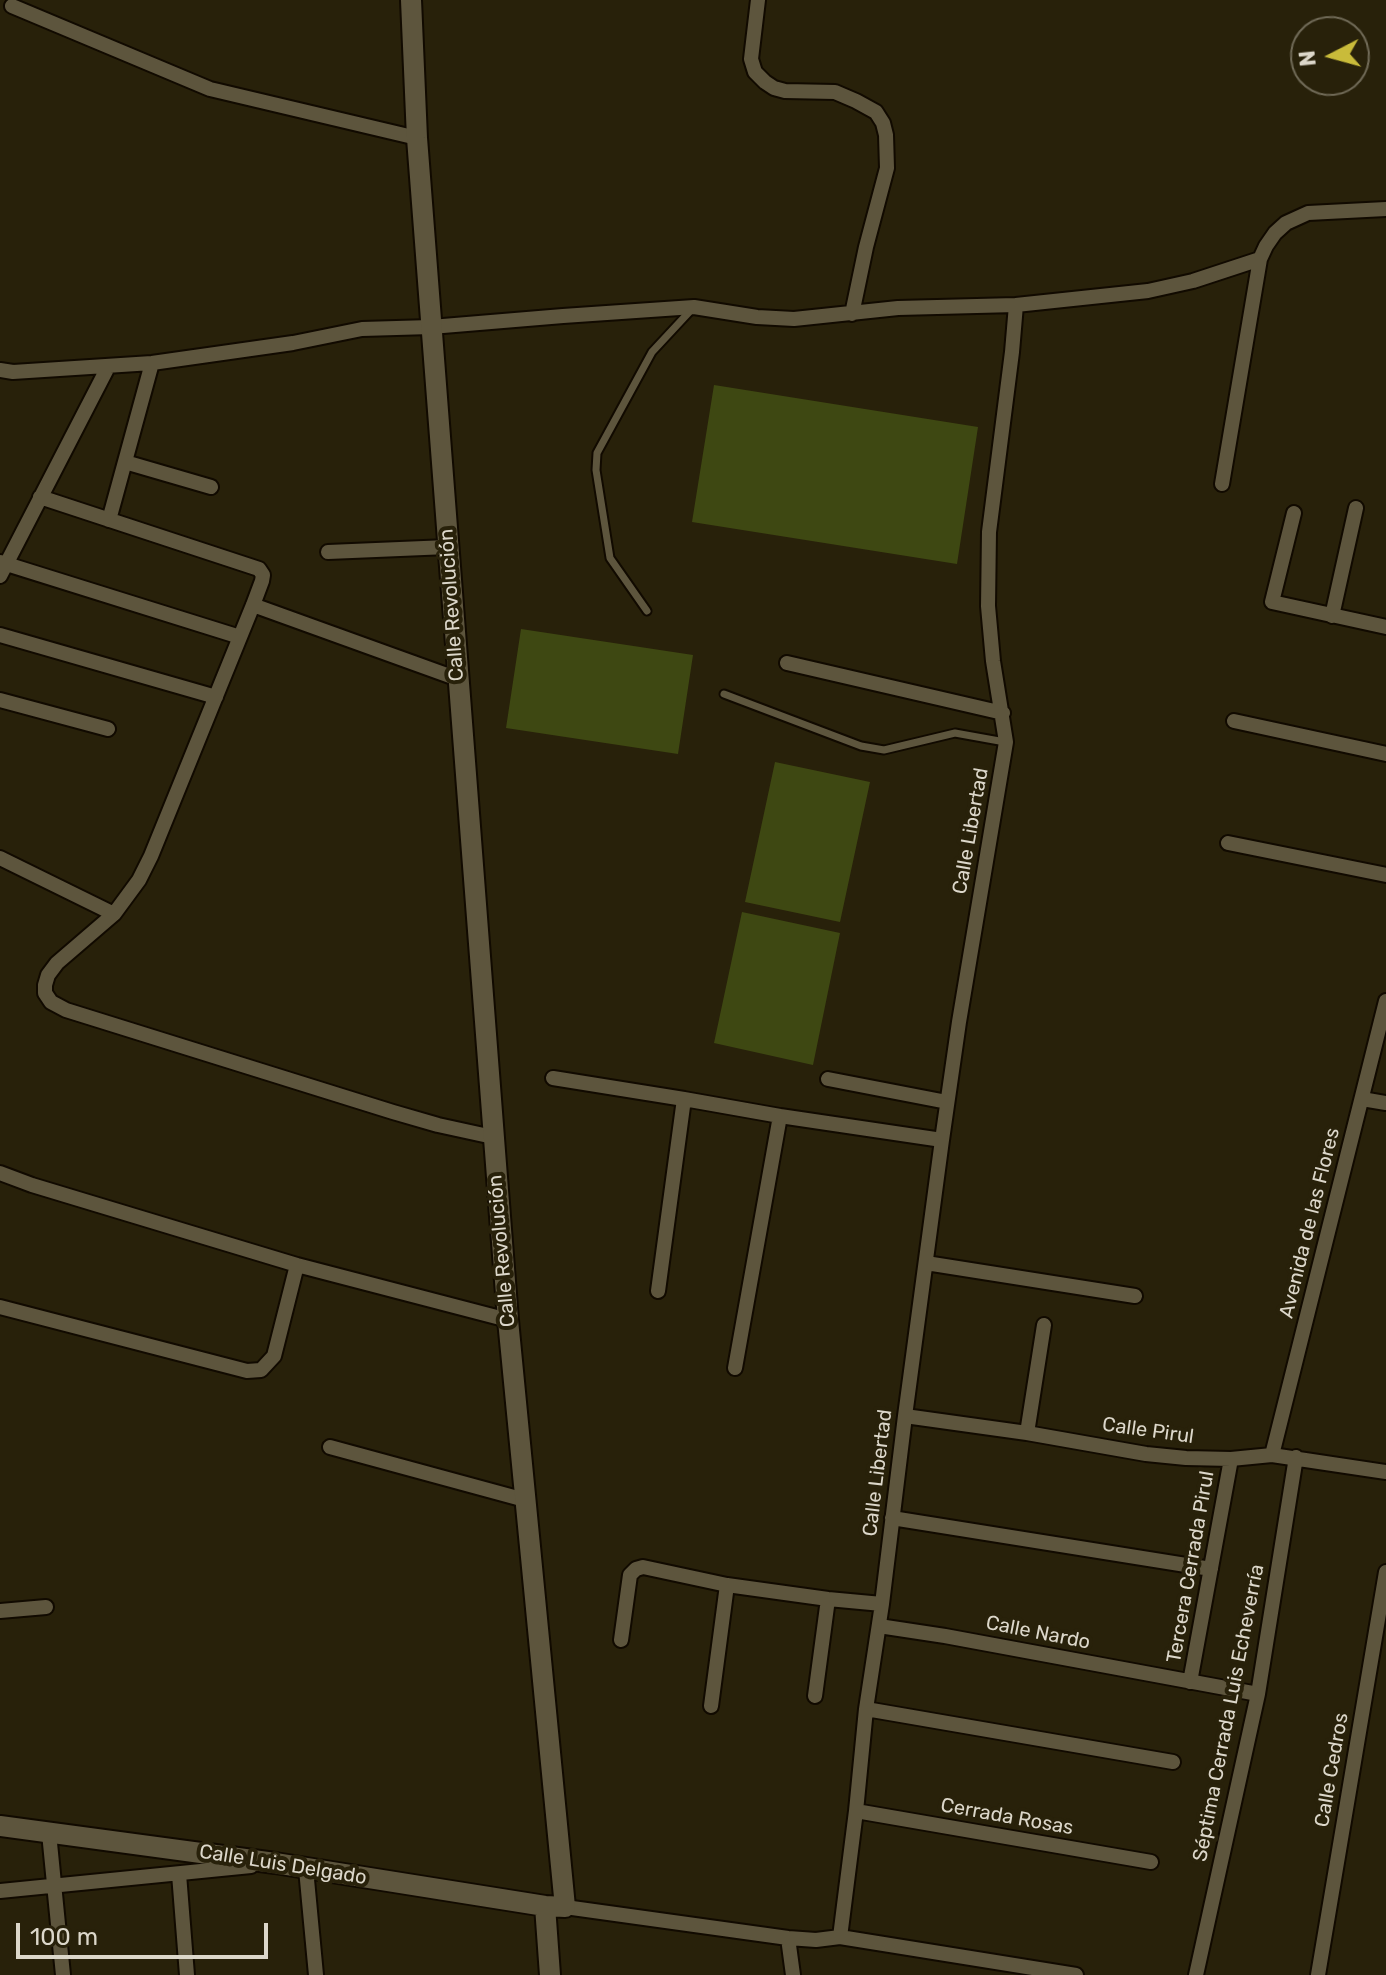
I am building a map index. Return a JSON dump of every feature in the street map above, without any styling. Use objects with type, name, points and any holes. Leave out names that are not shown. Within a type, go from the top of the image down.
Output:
[{"type":"street","name":"Calle Revolución","points":[[411,0],[417,138],[431,327],[555,1906],[550,1975]]},
{"type":"street","points":[[758,0],[751,59],[755,72],[765,82],[785,91],[835,92],[876,112],[883,123],[887,168],[852,314]]},
{"type":"street","points":[[12,6],[210,89],[417,138]]},
{"type":"street","points":[[1222,484],[1260,259],[1275,233],[1286,223],[1308,213],[1386,209]]},
{"type":"street","points":[[0,370],[13,372],[152,363],[293,343],[362,329],[431,327],[694,307],[757,317],[794,319],[898,308],[1016,305],[1148,291],[1193,281],[1260,259]]},
{"type":"street","points":[[1006,742],[988,606],[989,532],[1016,305]]},
{"type":"street","points":[[109,520],[152,363]]},
{"type":"street","points":[[108,367],[2,567],[240,637]]},
{"type":"street","points":[[125,462],[211,487]]},
{"type":"street","points":[[40,497],[259,569],[263,575],[151,856],[139,880],[114,914],[57,963],[45,985],[45,993],[51,1002],[66,1010],[393,1112],[493,1137]]},
{"type":"street","points":[[1332,616],[1356,508]]},
{"type":"street","points":[[1294,513],[1272,602],[1386,627]]},
{"type":"street","points":[[328,552],[448,547]]},
{"type":"street","points":[[253,605],[458,679]]},
{"type":"street","points":[[0,635],[216,697]]},
{"type":"street","points":[[787,663],[1003,713]]},
{"type":"street","points":[[0,700],[108,729]]},
{"type":"street","points":[[1234,721],[1386,754]]},
{"type":"street","name":"Calle Libertad","points":[[840,1937],[866,1709],[947,1102],[1006,742]]},
{"type":"street","points":[[1228,843],[1386,875]]},
{"type":"street","points":[[0,858],[114,914]]},
{"type":"street","name":"Avenida de las Flores","points":[[1272,1455],[1386,1001]]},
{"type":"street","points":[[553,1078],[942,1140]]},
{"type":"street","points":[[828,1079],[947,1102]]},
{"type":"street","points":[[658,1291],[684,1099]]},
{"type":"street","points":[[1362,1099],[1386,1103]]},
{"type":"street","points":[[735,1368],[780,1116]]},
{"type":"street","points":[[0,1173],[297,1265],[508,1320]]},
{"type":"street","points":[[926,1263],[1135,1296]]},
{"type":"street","points":[[0,1307],[247,1371],[261,1370],[274,1356],[297,1265]]},
{"type":"street","points":[[1027,1433],[1044,1325]]},
{"type":"street","name":"Calle Pirul","points":[[905,1416],[1146,1454],[1231,1459],[1272,1455],[1386,1472]]},
{"type":"street","points":[[330,1447],[525,1500]]},
{"type":"street","name":"Séptima Cerrada Luis Echeverría","points":[[1196,1975],[1258,1694],[1296,1457]]},
{"type":"street","name":"Tercera Cerrada Pirul","points":[[1190,1682],[1231,1459]]},
{"type":"street","points":[[892,1518],[1211,1569]]},
{"type":"street","points":[[621,1640],[630,1575],[643,1567],[727,1585],[882,1604]]},
{"type":"street","name":"Calle Cedros","points":[[1318,1975],[1386,1572]]},
{"type":"street","points":[[711,1706],[727,1585]]},
{"type":"street","points":[[815,1696],[828,1599]]},
{"type":"street","points":[[0,1611],[46,1607]]},
{"type":"street","name":"Calle Nardo","points":[[879,1626],[1258,1694]]},
{"type":"street","points":[[866,1709],[1173,1762]]},
{"type":"street","name":"Cerrada Rosas","points":[[856,1811],[1151,1862]]},
{"type":"street","name":"Calle Luis Delgado","points":[[0,1826],[275,1863],[555,1906]]},
{"type":"street","points":[[49,1833],[63,1975]]},
{"type":"street","points":[[0,1891],[275,1863]]},
{"type":"street","points":[[306,1869],[316,1975]]},
{"type":"street","points":[[179,1874],[187,1975]]},
{"type":"street","points":[[555,1906],[788,1938],[816,1940],[840,1937],[1076,1975]]},
{"type":"street","points":[[788,1938],[793,1975]]},
{"type":"lane","points":[[647,611],[610,558],[596,470],[597,453],[652,352],[694,307]]},
{"type":"lane","points":[[724,694],[861,746],[884,750],[955,733],[1006,742]]},
{"type":"green space","points":[[714,385],[978,427],[957,564],[692,522]]},
{"type":"green space","points":[[521,629],[693,655],[678,754],[506,728]]},
{"type":"green space","points":[[775,762],[870,782],[840,922],[745,902]]},
{"type":"green space","points":[[742,912],[840,933],[813,1065],[714,1043]]}]
